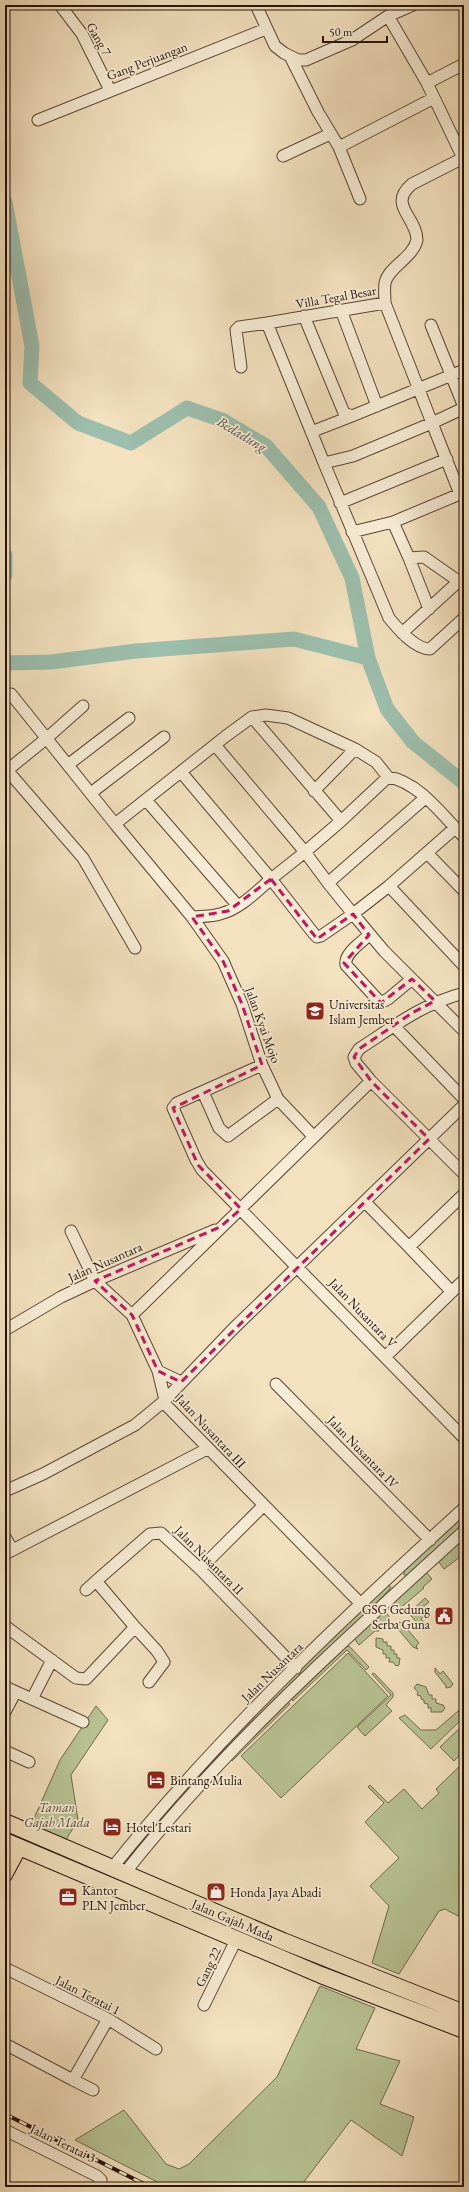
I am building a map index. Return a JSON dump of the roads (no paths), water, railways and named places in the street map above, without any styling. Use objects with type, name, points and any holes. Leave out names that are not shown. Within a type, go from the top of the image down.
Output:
[{"type":"highway","name":"Jalan Gajah Mada","points":[[5,1822],[297,1947],[464,2012]]},
{"type":"highway","name":"Jalan Gajah Mada","points":[[5,1841],[321,1976],[463,2025]]},
{"type":"main road","points":[[5,1875],[20,1847]]},
{"type":"street","name":"Gang 7","points":[[60,5],[82,34],[110,90]]},
{"type":"street","points":[[256,5],[275,46],[291,58],[298,60],[306,60],[352,40],[388,16],[412,5]]},
{"type":"street","name":"Villa Tegal Besar","points":[[241,367],[236,330],[238,327],[385,303],[386,283],[388,277],[412,251],[416,240],[402,204],[402,196],[405,190],[412,184],[464,159],[427,83],[388,16]]},
{"type":"street","name":"Gang Perjuangan","points":[[38,120],[266,29]]},
{"type":"street","points":[[291,58],[330,134],[339,147],[360,199]]},
{"type":"street","points":[[427,83],[464,64]]},
{"type":"street","points":[[339,147],[434,98]]},
{"type":"street","points":[[283,156],[330,134]]},
{"type":"street","points":[[352,532],[393,522],[462,493],[432,423],[421,389],[385,303]]},
{"type":"street","points":[[341,310],[377,406]]},
{"type":"street","points":[[304,316],[344,413],[352,416]]},
{"type":"street","points":[[267,323],[340,503],[389,618],[402,632],[426,649],[430,649],[464,618]]},
{"type":"street","points":[[324,463],[337,461],[352,456],[464,408],[431,325]]},
{"type":"street","points":[[311,432],[421,389],[464,370]]},
{"type":"street","points":[[340,503],[447,459]]},
{"type":"street","points":[[393,522],[429,609]]},
{"type":"street","points":[[402,632],[461,583],[424,557],[409,558]]},
{"type":"street","name":"Jalan Kyai Mojo","points":[[5,695],[11,694],[69,764],[115,824],[192,917],[223,960],[242,1004],[262,1065],[278,1099],[314,1137]]},
{"type":"street","points":[[83,706],[47,738],[6,771],[83,858],[135,948]]},
{"type":"street","points":[[115,824],[252,717],[266,715],[288,718],[355,749],[376,762],[388,777],[400,779],[425,798],[464,837]]},
{"type":"street","points":[[252,717],[314,792],[341,821]]},
{"type":"street","points":[[69,764],[128,718]]},
{"type":"street","points":[[91,793],[164,737]]},
{"type":"street","points":[[215,745],[305,852],[369,935],[412,980],[436,1001],[464,1032]]},
{"type":"street","points":[[314,792],[355,749]]},
{"type":"street","points":[[181,772],[271,879],[294,911],[314,934],[319,937],[353,914],[389,886],[455,828]]},
{"type":"street","points":[[192,917],[220,914],[238,906],[305,852],[388,777]]},
{"type":"street","points":[[328,883],[425,798]]},
{"type":"street","points":[[146,800],[238,906]]},
{"type":"street","points":[[427,852],[464,891]]},
{"type":"street","points":[[389,886],[464,966]]},
{"type":"street","points":[[369,935],[348,955],[345,961],[346,966],[378,1000],[382,1002],[388,999],[412,980]]},
{"type":"street","points":[[464,993],[436,1001],[412,1013],[359,1050],[354,1057],[356,1063],[371,1081],[464,1174]]},
{"type":"street","points":[[394,1026],[464,1099]]},
{"type":"street","points":[[262,1065],[203,1092],[220,1128],[228,1136],[231,1136],[278,1099]]},
{"type":"street","points":[[132,1315],[220,1227],[241,1209],[371,1081]]},
{"type":"street","name":"Jalan Nusantara V","points":[[203,1092],[177,1103],[173,1108],[198,1165],[464,1438]]},
{"type":"street","points":[[5,1491],[43,1474],[135,1425],[164,1401],[233,1328],[299,1267],[464,1105]]},
{"type":"street","points":[[409,1247],[464,1194]]},
{"type":"street","points":[[365,1202],[452,1292]]},
{"type":"street","name":"Jalan Nusantara","points":[[5,1330],[61,1297],[220,1227]]},
{"type":"street","name":"Jalan Nusantara III","points":[[71,1231],[95,1281],[132,1315],[158,1371],[164,1401],[263,1506],[361,1604]]},
{"type":"street","points":[[385,1357],[464,1280]]},
{"type":"street","points":[[158,1371],[181,1382]]},
{"type":"street","name":"Jalan Nusantara IV","points":[[276,1384],[430,1540]]},
{"type":"street","points":[[5,1537],[9,1551],[117,1497],[207,1448]]},
{"type":"street","points":[[200,1569],[263,1506]]},
{"type":"street","name":"Jalan Nusantara","points":[[118,1871],[211,1752],[361,1604],[464,1508]]},
{"type":"street","points":[[118,1871],[221,1762],[400,1586],[464,1531]]},
{"type":"street","name":"Jalan Nusantara II","points":[[96,1581],[150,1534],[156,1532],[165,1535],[296,1668]]},
{"type":"street","points":[[391,1576],[400,1586]]},
{"type":"street","points":[[86,1590],[96,1581],[157,1650],[164,1662],[149,1682]]},
{"type":"street","points":[[5,1626],[76,1678],[86,1679],[136,1627]]},
{"type":"street","points":[[32,1699],[52,1660]]},
{"type":"street","points":[[5,1712],[10,1690],[83,1722]]},
{"type":"street","points":[[5,1751],[29,1762]]},
{"type":"street","name":"Gang 22","points":[[204,2005],[236,1940]]},
{"type":"street","name":"Jalan Teratai 1","points":[[5,1968],[108,2019],[156,2049]]},
{"type":"street","points":[[73,2080],[108,2019]]},
{"type":"street","points":[[5,2044],[93,2090]]},
{"type":"street","name":"Jalan Teratai 3","points":[[5,2130],[97,2176],[101,2180],[101,2187]]},
{"type":"waterway","name":"Bedadung","points":[[5,202],[32,346],[30,383],[78,423],[131,443],[187,408],[222,420],[266,446],[319,507],[352,578],[368,658],[387,709],[413,742],[464,783]]},
{"type":"waterway","points":[[5,555],[5,575]]},
{"type":"waterway","points":[[5,663],[51,662],[136,651],[294,639],[368,658]]},
{"type":"railway","points":[[5,2114],[150,2187]]},
{"type":"place","name":"Universitas Islam Jember","points":[[315,1011]]},
{"type":"place","name":"GSG Gedung Serba Guna","points":[[444,1616]]},
{"type":"place","name":"Bintang Mulia","points":[[156,1780]]},
{"type":"place","name":"Hotel Lestari","points":[[112,1827]]},
{"type":"place","name":"Honda Jaya Abadi","points":[[216,1892]]},
{"type":"place","name":"Kantor PLN Jember","points":[[68,1897]]},
{"type":"park label","name":"Taman Gajah Mada","points":[[57,1814]]}]
